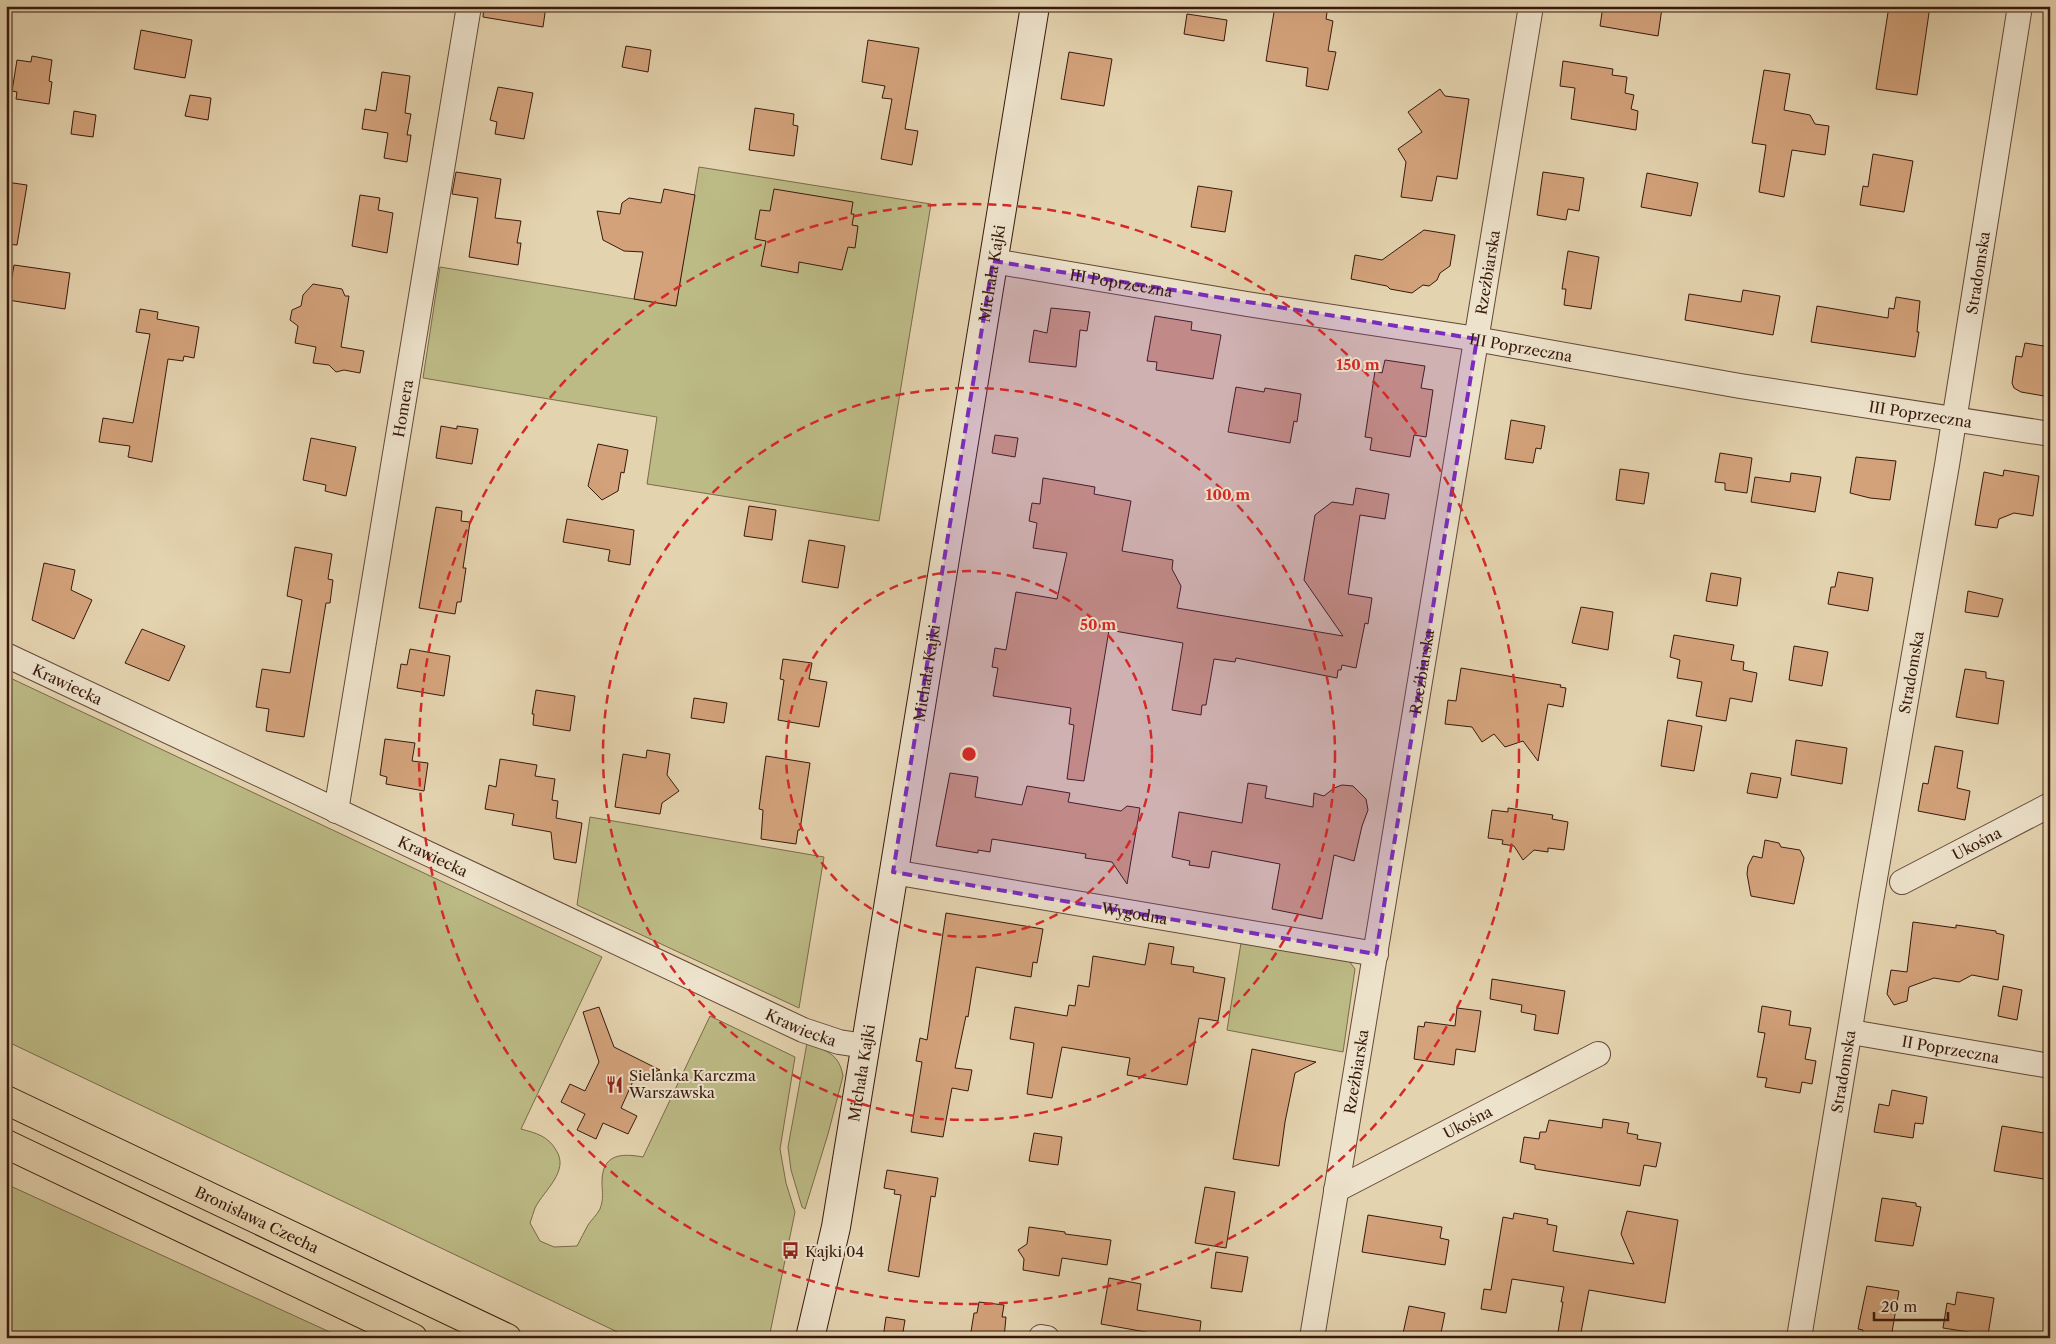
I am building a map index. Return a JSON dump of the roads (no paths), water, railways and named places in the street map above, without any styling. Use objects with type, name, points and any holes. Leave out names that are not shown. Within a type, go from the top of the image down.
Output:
[{"type":"main road","name":"Bronisława Czecha","points":[[6,1100],[507,1338]]},
{"type":"main road","points":[[6,1144],[412,1338]]},
{"type":"street","name":"Homera","points":[[336,811],[469,6]]},
{"type":"street","name":"Michała Kajki","points":[[810,1338],[836,1227],[1035,6]]},
{"type":"street","name":"Rzeźbiarska","points":[[1312,1338],[1531,6]]},
{"type":"street","name":"Stradomska","points":[[1799,1338],[1871,901],[1945,475],[2020,6]]},
{"type":"street","name":"III Poprzeczna","points":[[993,261],[1247,304],[1477,339],[1740,386],[2050,434]]},
{"type":"street","name":"Krawiecka","points":[[6,655],[803,1030],[839,1042],[865,1046]]},
{"type":"street","name":"Ukośna","points":[[1902,882],[2050,806]]},
{"type":"street","name":"Wygodna","points":[[893,872],[1376,954]]},
{"type":"street","name":"II Poprzeczna","points":[[1850,1032],[2050,1066]]},
{"type":"street","name":"Ukośna","points":[[1336,1190],[1598,1054]]},
{"type":"place","name":"Sielanka Karczma Warszawska","points":[[615,1084]]},
{"type":"place","name":"Kajki 04","points":[[791,1251]]}]
